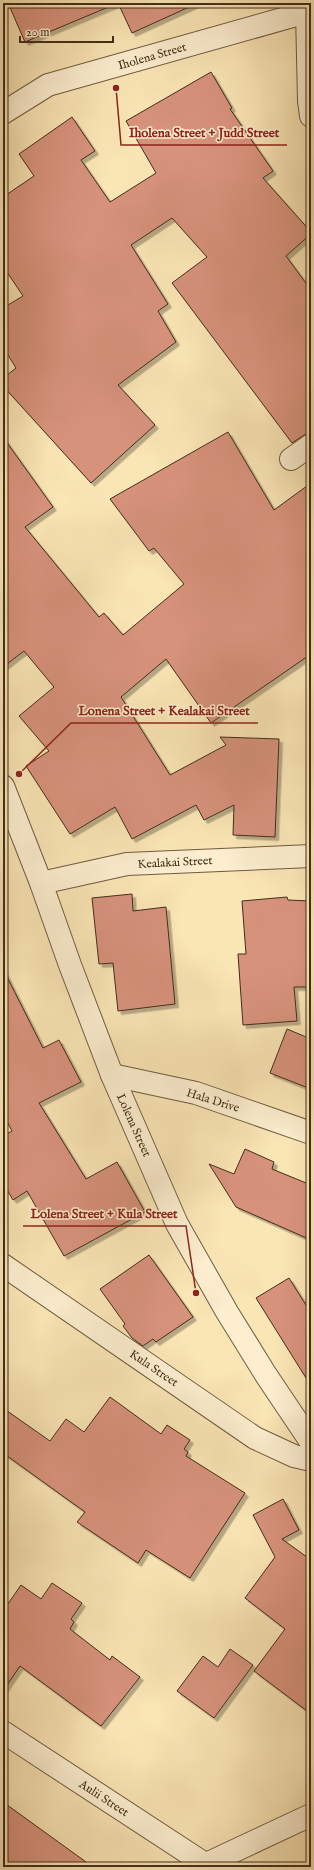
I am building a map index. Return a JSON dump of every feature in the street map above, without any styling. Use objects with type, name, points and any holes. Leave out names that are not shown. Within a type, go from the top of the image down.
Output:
[{"type":"street","name":"Iholena Street","points":[[3,113],[48,85],[308,7]]},
{"type":"street","points":[[308,7],[309,101],[311,116]]},
{"type":"street","points":[[291,460],[311,445]]},
{"type":"street","name":"Lolena Street","points":[[3,786],[41,883],[112,1075],[178,1224],[239,1331],[311,1442]]},
{"type":"street","name":"Kealakai Street","points":[[41,883],[128,864],[311,856]]},
{"type":"street","name":"Hala Drive","points":[[112,1075],[196,1093],[311,1132]]},
{"type":"street","name":"Kula Street","points":[[3,1265],[255,1438],[294,1456],[311,1460]]},
{"type":"street","name":"Aulii Street","points":[[3,1732],[203,1866]]},
{"type":"street","points":[[203,1866],[311,1815]]},
{"type":"building","points":[[8,3],[118,3],[25,42]]},
{"type":"building","points":[[118,3],[198,3],[132,33]]},
{"type":"building","points":[[211,72],[232,108],[230,109],[273,171],[263,178],[311,232],[311,234],[286,256],[311,290],[311,433],[304,435],[292,443],[172,283],[207,257],[172,218],[131,245],[168,304],[158,311],[176,342],[118,385],[155,425],[91,483],[3,386],[3,378],[16,368],[3,347],[3,308],[23,296],[3,266],[3,197],[34,176],[19,154],[72,117],[95,151],[81,160],[110,202],[156,173],[126,121]]},
{"type":"building","points":[[228,432],[274,510],[311,483],[311,654],[211,723],[166,659],[121,697],[170,775],[226,745],[220,737],[279,739],[275,837],[233,835],[234,805],[204,820],[196,805],[132,839],[115,807],[70,834],[26,766],[49,751],[19,716],[54,687],[24,651],[3,667],[3,437],[53,507],[25,527],[99,617],[104,613],[123,635],[184,584],[154,548],[149,551],[110,499]]},
{"type":"building","points":[[132,894],[133,911],[166,907],[175,1004],[118,1011],[113,963],[99,964],[92,898]]},
{"type":"building","points":[[287,897],[288,900],[311,901],[311,987],[294,987],[297,1021],[243,1025],[238,954],[246,954],[242,901]]},
{"type":"building","points":[[3,969],[43,1048],[59,1040],[81,1082],[39,1103],[86,1179],[117,1162],[145,1212],[64,1256],[27,1191],[13,1200],[3,1183],[3,1136],[12,1131],[3,1114]]},
{"type":"building","points":[[287,1029],[311,1039],[311,1089],[270,1073]]},
{"type":"building","points":[[245,1149],[274,1162],[272,1169],[311,1185],[311,1240],[236,1207],[209,1164],[234,1174]]},
{"type":"building","points":[[149,1255],[193,1317],[156,1342],[153,1339],[143,1346],[132,1338],[123,1326],[125,1324],[100,1289]]},
{"type":"building","points":[[289,1278],[311,1313],[311,1386],[256,1298]]},
{"type":"building","points":[[110,1397],[161,1434],[167,1425],[190,1440],[184,1449],[188,1452],[186,1456],[245,1493],[190,1578],[146,1550],[138,1563],[77,1522],[85,1512],[3,1453],[3,1408],[50,1441],[66,1419],[84,1432]]},
{"type":"building","points":[[283,1499],[299,1530],[282,1539],[311,1560],[311,1714],[254,1671],[285,1629],[245,1598],[275,1557],[253,1515]]},
{"type":"building","points":[[52,1583],[82,1603],[71,1619],[74,1622],[70,1629],[110,1660],[112,1656],[140,1677],[101,1726],[20,1666],[3,1691],[3,1611],[21,1585],[41,1599]]},
{"type":"building","points":[[230,1649],[253,1665],[214,1718],[177,1691],[203,1656],[218,1667]]},
{"type":"building","points":[[3,1802],[93,1867],[3,1867]]},
{"type":"place","name":"Iholena Street + Judd Street","points":[[116,88]]},
{"type":"place","name":"Lonena Street + Kealakai Street","points":[[19,774]]},
{"type":"place","name":"Lolena Street + Kula Street","points":[[196,1293]]}]
